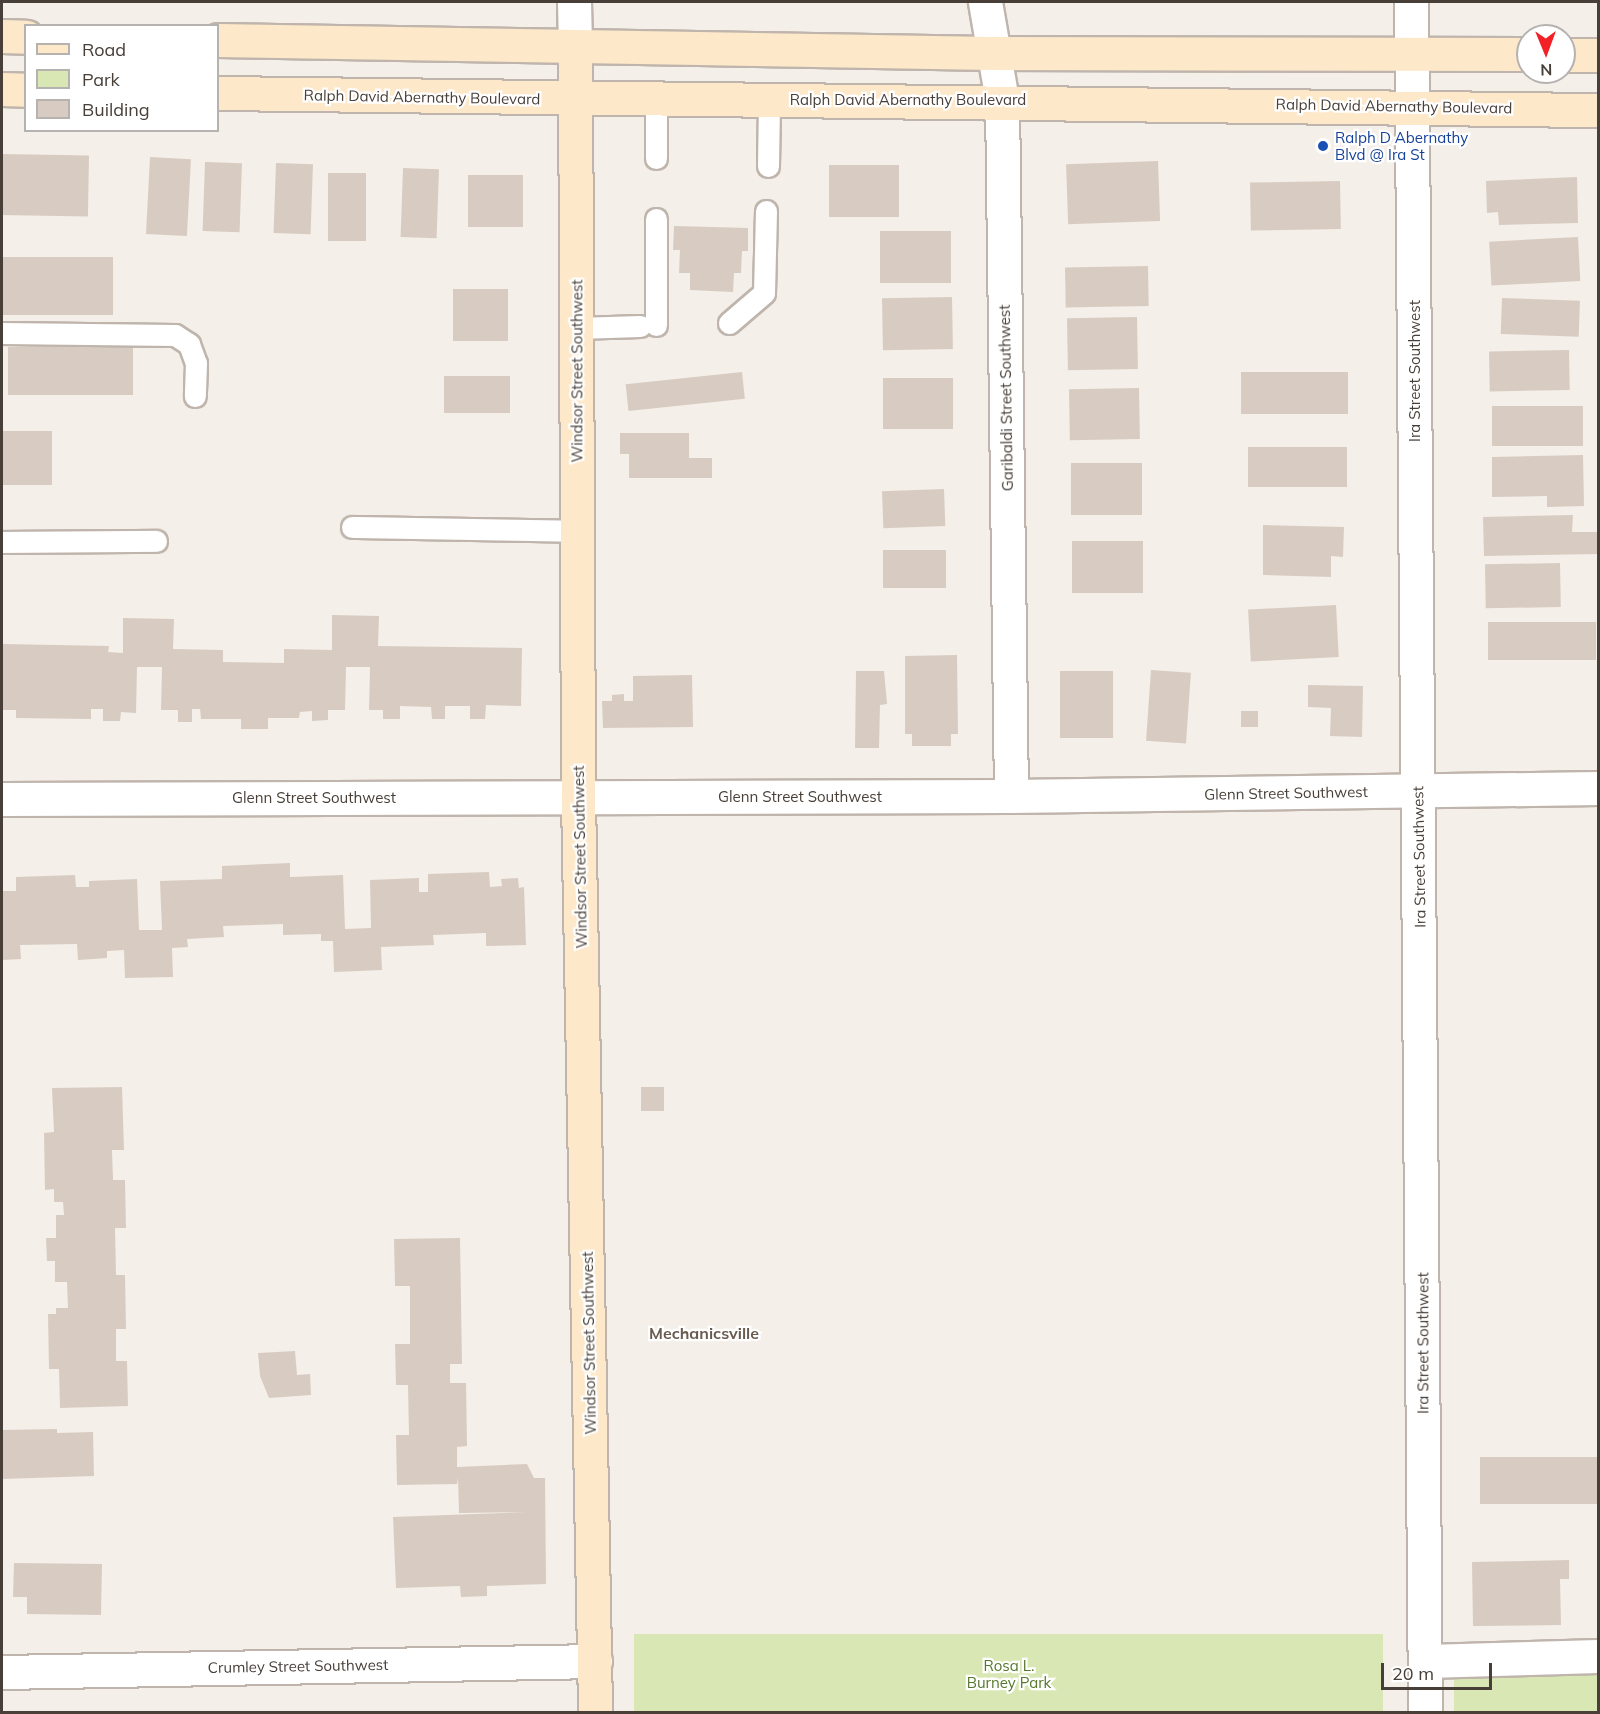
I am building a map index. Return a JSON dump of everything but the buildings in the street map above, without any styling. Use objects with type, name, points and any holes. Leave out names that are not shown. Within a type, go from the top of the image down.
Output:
[{"type":"main road","points":[[2,36],[24,37]]},
{"type":"main road","points":[[219,40],[991,53],[1516,54]]},
{"type":"main road","name":"Windsor Street Southwest","points":[[575,46],[579,798],[595,1713]]},
{"type":"main road","points":[[1576,55],[1599,55]]},
{"type":"main road","points":[[2,89],[24,90]]},
{"type":"main road","name":"Ralph David Abernathy Boulevard","points":[[219,93],[656,100],[1002,100],[1599,110]]},
{"type":"street","name":"Windsor Street Southwest","points":[[574,2],[575,46]]},
{"type":"street","name":"Garibaldi Street Southwest","points":[[985,2],[991,53],[1002,100],[1011,796]]},
{"type":"street","name":"Ira Street Southwest","points":[[1411,2],[1425,1713]]},
{"type":"street","name":"Glenn Street Southwest","points":[[2,799],[1011,796],[1599,788]]},
{"type":"street","points":[[1426,1661],[1599,1656]]},
{"type":"street","name":"Crumley Street Southwest","points":[[2,1672],[595,1661]]},
{"type":"lane","points":[[768,166],[769,99]]},
{"type":"lane","points":[[656,100],[656,158]]},
{"type":"lane","points":[[729,323],[764,293],[766,210]]},
{"type":"lane","points":[[577,328],[648,325],[657,219]]},
{"type":"lane","points":[[2,333],[175,336],[189,344],[196,363],[195,396]]},
{"type":"lane","points":[[352,527],[577,531]]},
{"type":"lane","points":[[2,543],[156,541]]},
{"type":"green space","name":"Rosa L. Burney Park","points":[[634,1634],[1383,1634],[1383,1712],[634,1712]]},
{"type":"green space","points":[[1454,1668],[1598,1668],[1598,1712],[1454,1712]]},
{"type":"place","name":"Ralph D Abernathy Blvd @ Ira St","points":[[1323,146]]},
{"type":"district","name":"Mechanicsville","points":[[704,1333]]}]
